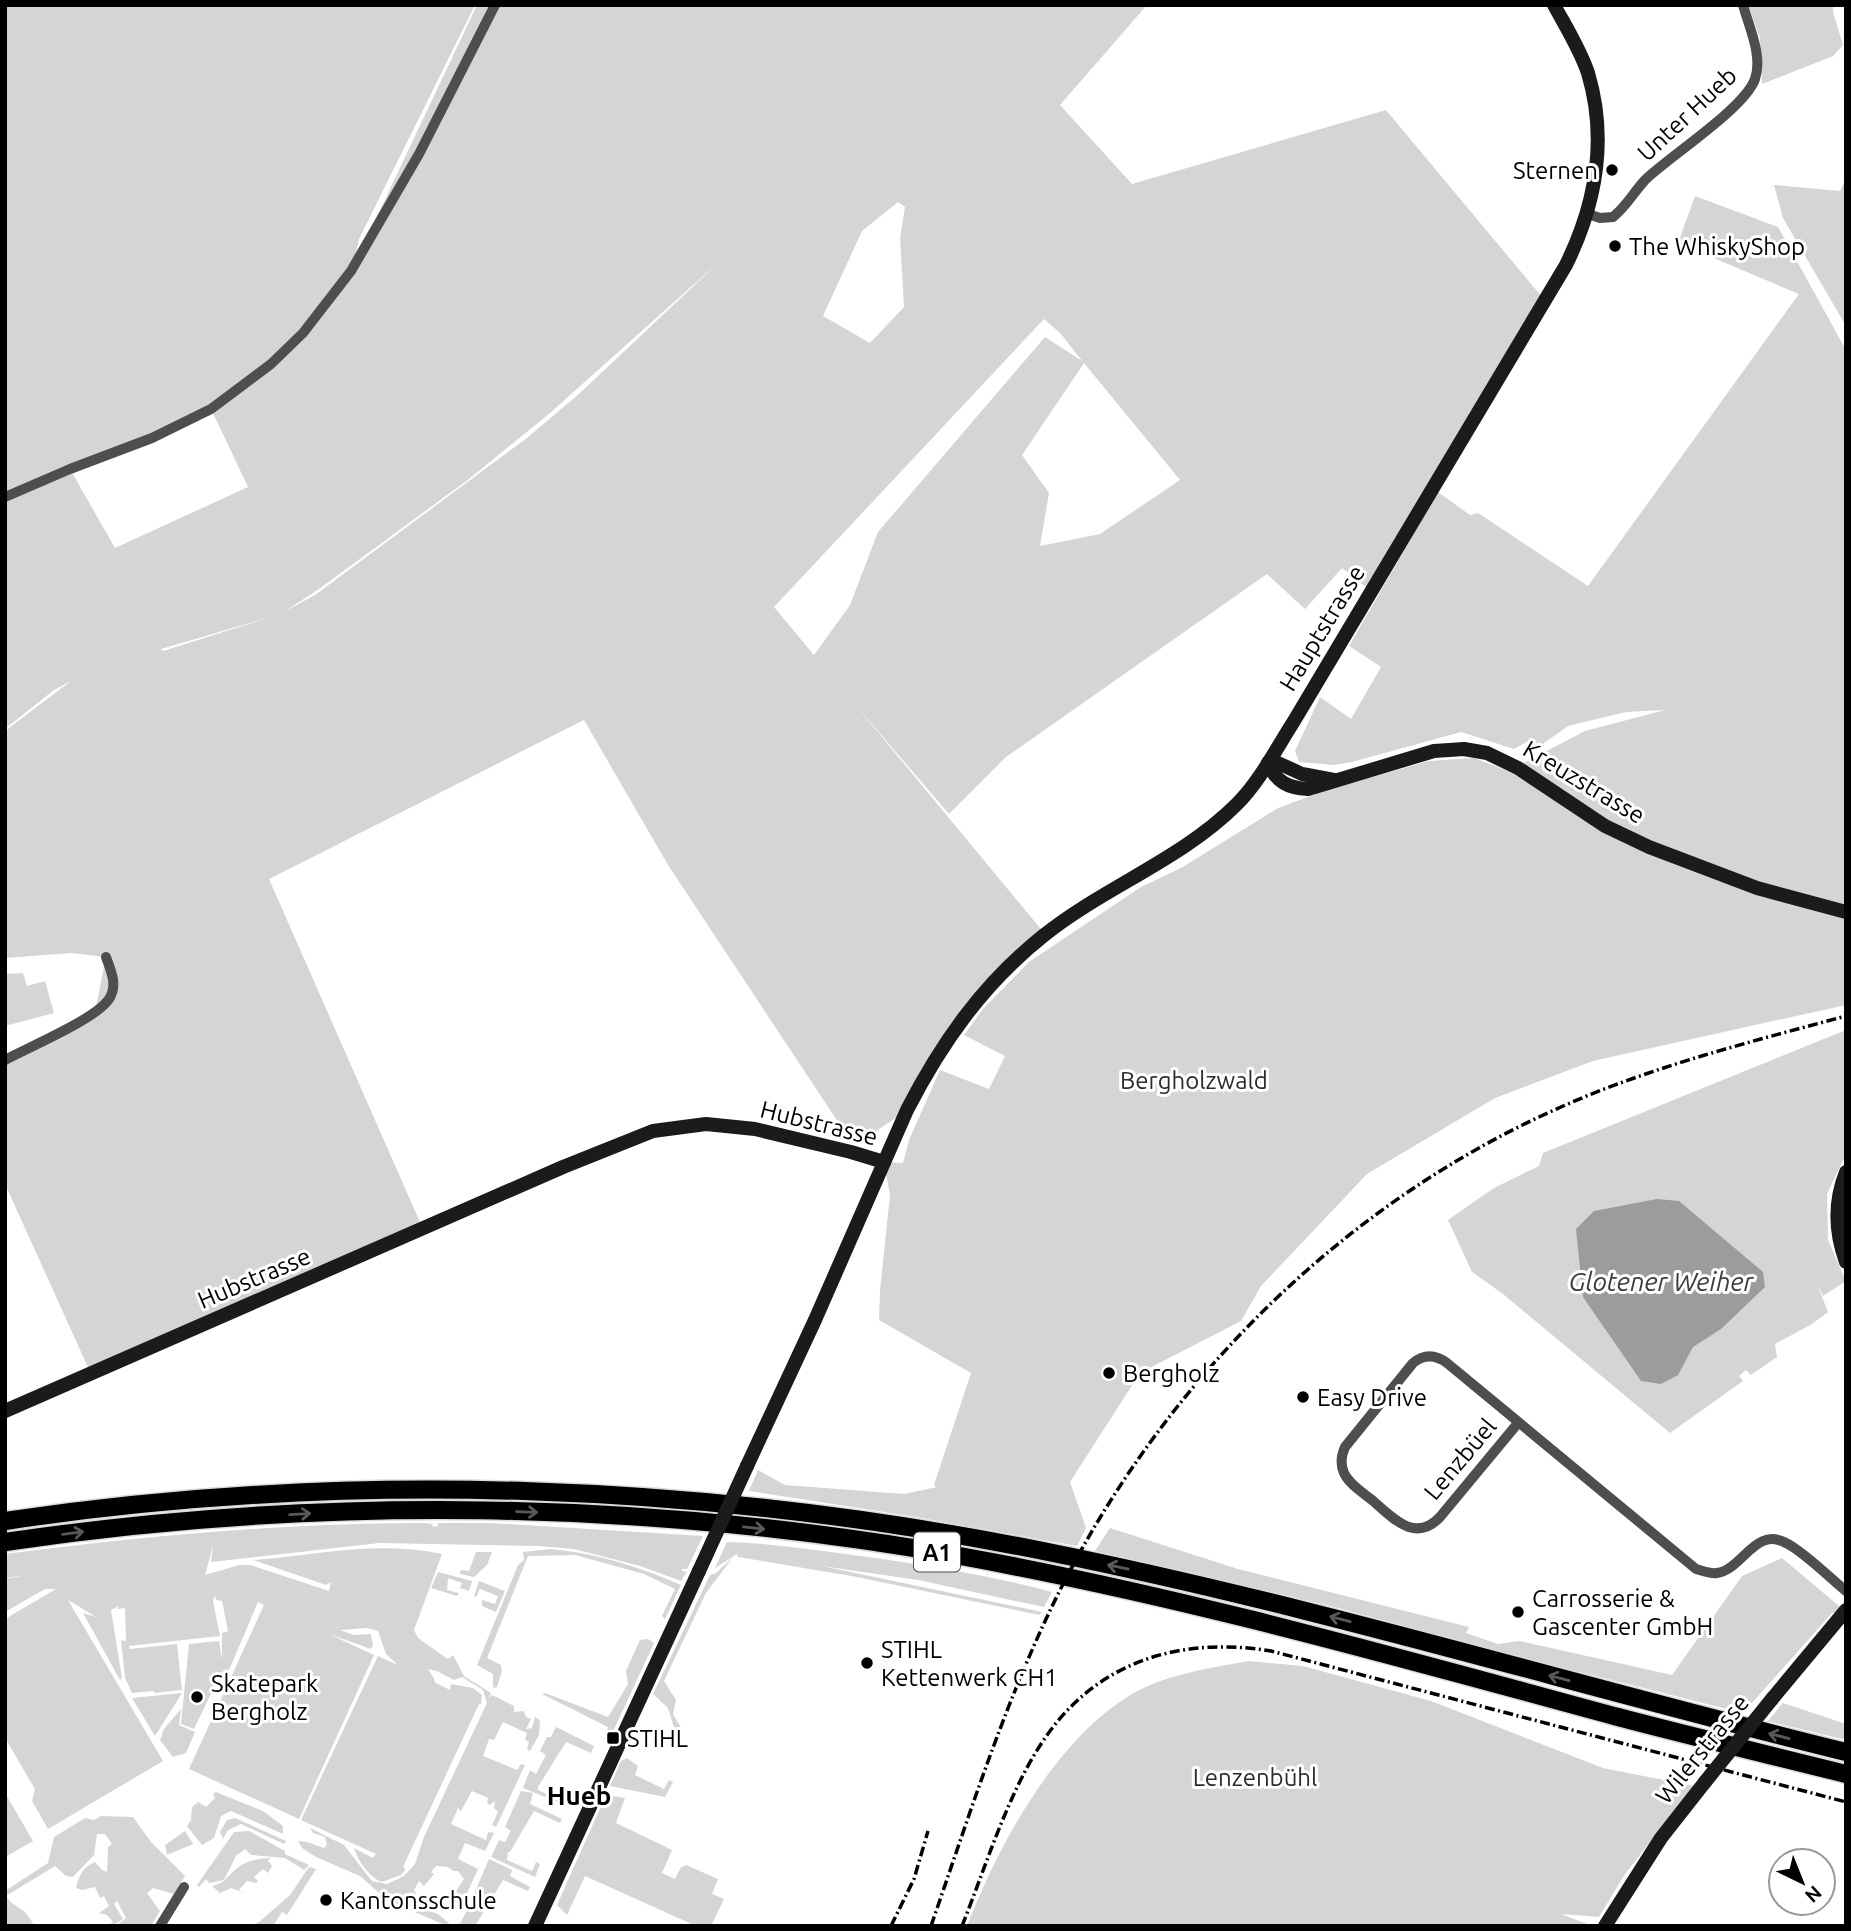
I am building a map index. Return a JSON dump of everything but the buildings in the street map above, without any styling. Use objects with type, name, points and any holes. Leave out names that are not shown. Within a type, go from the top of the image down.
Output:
[{"type":"highway","name":"A1","points":[[5,1521],[220,1498],[420,1490],[545,1492],[661,1499],[832,1516],[1040,1550],[1210,1588],[1846,1752]]},
{"type":"highway","name":"A1","points":[[5,1542],[199,1520],[390,1511],[595,1515],[808,1534],[958,1556],[1151,1596],[1846,1774]]},
{"type":"street","points":[[5,497],[69,469],[152,438],[211,409],[271,364],[303,333],[351,271],[419,154],[495,5]]},
{"type":"street","name":"Hauptstrasse","points":[[884,1162],[907,1110],[942,1047],[960,1020],[995,979],[1045,934],[1170,855],[1215,822],[1236,805],[1268,763],[1566,265],[1588,214],[1599,155],[1598,129],[1587,71],[1554,5]]},
{"type":"street","name":"Unter Hueb","points":[[1588,214],[1600,218],[1613,217],[1644,181],[1713,125],[1749,90],[1756,77],[1758,61],[1743,5]]},
{"type":"street","name":"Kreuzstrasse","points":[[1268,763],[1278,763],[1302,774],[1335,780],[1434,751],[1464,749],[1487,753],[1518,768],[1605,826],[1649,847],[1756,888],[1846,912]]},
{"type":"street","points":[[5,1060],[95,1012],[110,998],[114,980],[106,957]]},
{"type":"street","name":"Hubstrasse","points":[[6,1409],[585,1157],[653,1131],[706,1124],[733,1125],[884,1162],[535,1926]]},
{"type":"street","points":[[1846,1172],[1839,1192],[1837,1222],[1846,1262]]},
{"type":"street","name":"Lenzbüel","points":[[1518,1423],[1440,1517],[1425,1527],[1413,1528],[1398,1521],[1351,1483],[1343,1469],[1341,1458],[1348,1442],[1413,1363],[1422,1357],[1432,1356],[1442,1359],[1696,1569],[1714,1574],[1732,1569],[1754,1545],[1769,1538],[1786,1542],[1846,1591]]},
{"type":"street","name":"Wilerstrasse","points":[[1605,1926],[1653,1849],[1704,1782],[1846,1610]]},
{"type":"street","points":[[160,1926],[184,1887]]},
{"type":"green space","points":[[5,5],[475,5],[359,239],[353,267],[477,5],[1147,5],[1060,105],[1132,184],[1386,110],[1542,297],[1371,591],[1342,568],[1305,609],[1267,574],[1006,757],[949,814],[853,702],[1045,934],[995,979],[907,1110],[866,1138],[850,1140],[668,865],[584,720],[269,879],[423,1229],[91,1374],[5,1184],[5,1061],[95,1012],[106,957],[71,953],[5,958],[5,731],[71,681],[54,690],[5,729]],"holes":[[[898,202],[905,207],[900,238],[904,307],[870,343],[823,316],[862,231]],[[719,262],[580,393],[527,438],[315,595],[284,612],[469,479],[550,413]],[[1044,319],[1061,334],[1082,361],[1045,337],[878,532],[850,605],[814,655],[774,607]],[[1084,363],[1180,480],[1100,534],[1040,546],[1049,493],[1022,455]],[[211,409],[248,487],[115,548],[70,469]],[[274,616],[163,651],[161,649]]]},
{"type":"green space","points":[[1748,5],[1833,5],[1843,45],[1833,56],[1762,84],[1760,38]]},
{"type":"green space","points":[[1846,179],[1846,326],[1783,218],[1774,185],[1840,191]]},
{"type":"green space","name":"Bergholzwald","points":[[1695,196],[1778,227],[1846,350],[1846,1005],[1593,1061],[1495,1098],[1367,1174],[1261,1286],[1241,1321],[1140,1373],[1070,1482],[1086,1528],[1077,1546],[749,1491],[758,1470],[785,1485],[904,1494],[937,1487],[934,1485],[971,1373],[879,1320],[890,1195],[884,1162],[903,1163],[909,1140],[940,1070],[989,1089],[1005,1056],[964,1035],[983,1009],[1029,962],[1141,887],[1181,868],[1278,808],[1327,790],[1429,761],[1474,758],[1508,771],[1585,731],[1665,710],[1626,712],[1568,726],[1537,748],[1530,740],[1514,749],[1461,732],[1334,765],[1299,762],[1295,751],[1320,697],[1351,719],[1381,667],[1349,646],[1438,492],[1470,515],[1478,513],[1588,586],[1799,294],[1678,243]]},
{"type":"green space","points":[[23,973],[27,986],[45,981],[54,1013],[5,1026],[5,974]]},
{"type":"green space","points":[[1846,1030],[1846,1154],[1827,1194],[1828,1240],[1846,1281],[1823,1296],[1817,1284],[1828,1312],[1775,1344],[1777,1357],[1751,1375],[1746,1370],[1739,1376],[1743,1381],[1670,1433],[1503,1294],[1472,1272],[1448,1220],[1494,1188],[1539,1166],[1543,1153]]},
{"type":"green space","points":[[438,1523],[491,1523],[703,1536],[687,1569],[682,1569],[687,1572],[681,1581],[640,1566],[574,1549],[538,1546],[379,1543],[211,1562],[213,1545],[205,1575],[239,1565],[250,1565],[329,1591],[331,1582],[326,1585],[253,1560],[371,1548],[442,1554],[414,1630],[418,1638],[448,1659],[453,1655],[464,1676],[491,1693],[489,1698],[492,1695],[514,1706],[514,1712],[524,1711],[526,1717],[531,1719],[526,1729],[532,1728],[535,1717],[540,1720],[539,1735],[530,1751],[527,1750],[529,1742],[525,1740],[527,1733],[503,1722],[494,1740],[489,1739],[483,1756],[517,1770],[521,1764],[525,1765],[496,1827],[492,1825],[498,1812],[494,1808],[495,1801],[490,1805],[487,1803],[488,1798],[472,1791],[461,1811],[458,1808],[451,1824],[486,1840],[488,1832],[494,1833],[485,1851],[465,1843],[458,1859],[478,1869],[463,1902],[453,1895],[464,1879],[458,1871],[448,1867],[436,1866],[431,1872],[434,1874],[424,1886],[419,1881],[414,1890],[426,1906],[425,1910],[438,1914],[449,1923],[447,1926],[387,1900],[360,1876],[316,1857],[302,1848],[298,1841],[324,1848],[327,1845],[325,1837],[313,1833],[310,1828],[344,1845],[372,1881],[387,1884],[404,1876],[415,1864],[424,1837],[487,1703],[483,1690],[462,1677],[454,1680],[428,1669],[434,1682],[450,1690],[451,1684],[473,1688],[482,1695],[481,1704],[403,1867],[406,1869],[401,1875],[382,1882],[377,1880],[365,1868],[354,1848],[373,1858],[376,1854],[301,1820],[378,1656],[398,1665],[386,1654],[378,1631],[367,1628],[340,1630],[354,1635],[371,1634],[371,1649],[329,1634],[374,1655],[299,1819],[189,1769],[264,1605],[258,1602],[224,1682],[221,1673],[194,1729],[181,1724],[189,1644],[219,1641],[222,1660],[222,1633],[228,1631],[222,1601],[216,1600],[215,1595],[213,1601],[220,1636],[129,1646],[130,1649],[177,1644],[182,1690],[132,1693],[125,1678],[121,1640],[126,1641],[125,1608],[117,1609],[119,1606],[111,1610],[122,1678],[120,1680],[83,1613],[96,1617],[68,1600],[163,1761],[48,1829],[32,1801],[35,1789],[5,1738],[5,1619],[56,1589],[45,1589],[5,1612],[5,1579],[21,1576],[5,1578],[5,1554],[215,1532],[320,1525],[432,1524],[433,1527],[438,1526]]},
{"type":"green space","points":[[1110,1528],[1238,1569],[1469,1627],[1466,1633],[1498,1644],[1519,1641],[1672,1675],[1742,1576],[1782,1558],[1845,1611],[1832,1613],[1743,1713],[1335,1607],[1095,1551]]},
{"type":"green space","points":[[727,1542],[794,1547],[909,1563],[1052,1592],[1044,1607],[918,1580],[822,1566],[1042,1612],[1039,1615],[857,1577],[738,1557],[737,1554],[715,1568]]},
{"type":"green space","points":[[551,1549],[618,1562],[681,1585],[665,1619],[662,1616],[675,1589],[644,1574],[575,1555],[528,1556],[487,1658],[501,1665],[497,1687],[493,1688],[493,1674],[477,1665],[518,1565],[524,1560],[523,1552]]},
{"type":"green space","points":[[476,1552],[492,1552],[487,1565],[474,1577],[460,1574],[461,1570],[469,1571]]},
{"type":"green space","points":[[733,1557],[706,1593],[664,1681],[676,1700],[673,1714],[682,1729],[677,1737],[668,1708],[653,1694],[710,1575],[716,1573]]},
{"type":"green space","points":[[438,1572],[472,1581],[469,1591],[460,1588],[462,1583],[448,1578],[447,1590],[459,1593],[457,1596],[431,1588]]},
{"type":"green space","points":[[479,1581],[505,1591],[496,1612],[482,1606],[482,1600],[495,1604],[498,1596],[480,1589],[476,1597],[474,1596]]},
{"type":"green space","points":[[648,1639],[654,1643],[611,1736],[608,1735],[604,1740],[608,1727],[542,1694],[608,1717],[628,1684],[626,1671],[640,1640]]},
{"type":"green space","name":"Lenzenbühl","points":[[1249,1661],[1303,1666],[1431,1701],[1603,1768],[1694,1786],[1625,1874],[1599,1917],[1561,1914],[1593,1926],[967,1926],[995,1863],[1031,1799],[1075,1741],[1100,1717],[1127,1697],[1155,1683],[1186,1673]]},
{"type":"green space","points":[[182,1693],[155,1736],[132,1698]]},
{"type":"green space","points":[[1783,1703],[1846,1724],[1846,1740],[1768,1721]]},
{"type":"green space","points":[[181,1709],[179,1725],[195,1732],[186,1753],[173,1757],[160,1740],[164,1729]]},
{"type":"green space","points":[[556,1727],[594,1746],[591,1753],[566,1742],[538,1787],[538,1790],[564,1802],[568,1793],[572,1795],[567,1806],[523,1788],[530,1770],[536,1774],[546,1755],[540,1751]]},
{"type":"green space","points":[[627,1758],[638,1766],[635,1775],[664,1789],[669,1780],[673,1782],[665,1797],[610,1786],[621,1761]]},
{"type":"green space","points":[[521,1791],[533,1793],[530,1804],[562,1819],[560,1823],[534,1811],[508,1852],[507,1860],[532,1871],[536,1862],[540,1864],[535,1877],[491,1857],[499,1840],[505,1842],[511,1831],[505,1827]]},
{"type":"green space","points":[[216,1792],[263,1811],[283,1826],[283,1834],[231,1811],[221,1816],[214,1838],[202,1845],[187,1826],[191,1820],[192,1807],[198,1802],[206,1807],[215,1798],[213,1794]]},
{"type":"green space","points":[[5,1793],[33,1841],[5,1857]]},
{"type":"green space","points":[[606,1795],[625,1798],[616,1823],[672,1850],[662,1873],[675,1879],[681,1867],[686,1865],[718,1879],[712,1894],[724,1899],[711,1926],[696,1926],[585,1876],[567,1915],[557,1905]]},
{"type":"green space","points":[[101,1816],[133,1817],[151,1842],[185,1876],[174,1894],[153,1888],[147,1893],[160,1911],[151,1926],[116,1926],[126,1918],[117,1901],[114,1904],[123,1919],[107,1926],[113,1922],[107,1915],[99,1913],[109,1906],[104,1896],[100,1898],[95,1887],[82,1890],[76,1888],[87,1866],[95,1862],[107,1872],[108,1847],[112,1844],[105,1834],[97,1834],[94,1855],[73,1877],[66,1876],[55,1866],[6,1896],[27,1914],[34,1926],[5,1926],[5,1891],[48,1863],[54,1837],[85,1818],[94,1820]]},
{"type":"green space","points":[[235,1818],[286,1841],[284,1844],[241,1824],[228,1830],[223,1839],[220,1832],[227,1820]]},
{"type":"green space","points":[[185,1831],[193,1844],[167,1855],[165,1845]]},
{"type":"green space","points":[[249,1831],[285,1851],[285,1854],[309,1865],[304,1870],[285,1858],[251,1855],[245,1849],[236,1856],[224,1880],[209,1883],[206,1879],[199,1887],[197,1885],[234,1832]]},
{"type":"green space","points":[[270,1858],[268,1861],[272,1866],[268,1873],[263,1869],[254,1877],[258,1881],[256,1883],[247,1881],[239,1890],[245,1893],[231,1888],[220,1893],[212,1886],[223,1881],[244,1864]]},
{"type":"green space","points":[[489,1859],[512,1870],[510,1876],[530,1887],[528,1891],[503,1880],[475,1926],[459,1926],[470,1904],[475,1905],[478,1897],[474,1894]]},
{"type":"green space","points":[[309,1867],[316,1869],[287,1915],[282,1912],[273,1926],[250,1926],[259,1922],[290,1895]]},
{"type":"water","name":"Glotener Weiher","points":[[1657,1199],[1679,1201],[1763,1272],[1765,1287],[1721,1329],[1693,1347],[1678,1375],[1661,1384],[1641,1381],[1583,1297],[1576,1229],[1594,1211]]},
{"type":"railway","points":[[931,1926],[1014,1693],[1047,1617],[1089,1536],[1138,1460],[1193,1387],[1255,1319],[1322,1257],[1394,1201],[1471,1152],[1552,1111],[1624,1082],[1697,1058],[1846,1016]]},
{"type":"railway","points":[[962,1926],[1019,1783],[1043,1741],[1064,1714],[1088,1691],[1115,1673],[1143,1660],[1205,1647],[1271,1651],[1846,1802]]},
{"type":"railway","points":[[891,1926],[914,1879],[928,1831]]},
{"type":"place","name":"Sternen","points":[[1612,170]]},
{"type":"place","name":"The WhiskyShop","points":[[1615,246]]},
{"type":"place","name":"Bergholz","points":[[1109,1373]]},
{"type":"place","name":"Easy Drive","points":[[1303,1397]]},
{"type":"place","name":"Carrosserie & Gascenter GmbH","points":[[1518,1612]]},
{"type":"place","name":"STIHL Kettenwerk CH1","points":[[867,1663]]},
{"type":"place","name":"Skatepark Bergholz","points":[[197,1697]]},
{"type":"place","name":"STIHL","points":[[613,1738]]},
{"type":"place","name":"Kantonsschule","points":[[326,1900]]},
{"type":"district","name":"Hueb","points":[[579,1795]]}]
